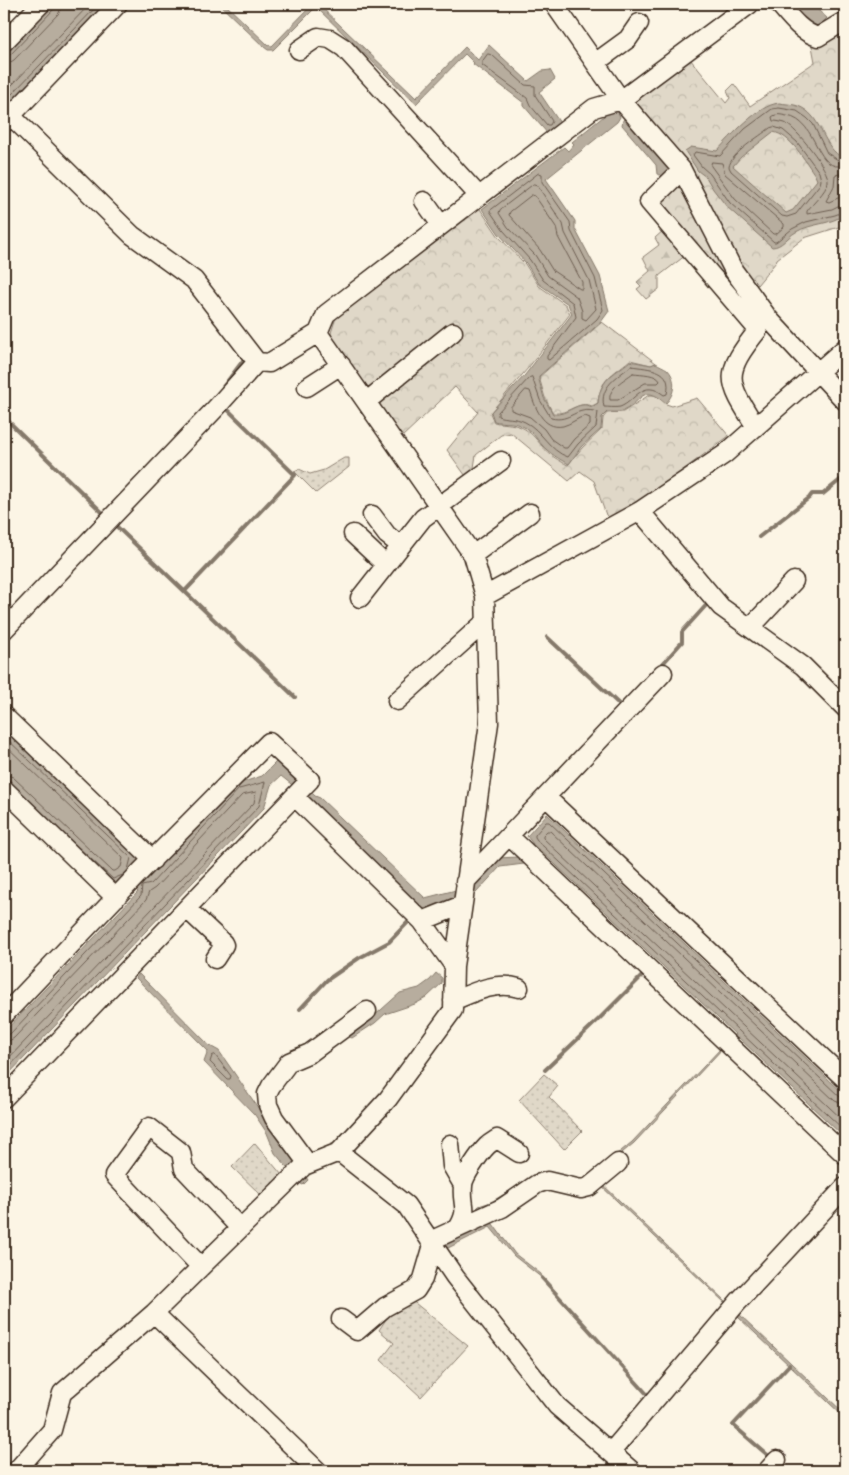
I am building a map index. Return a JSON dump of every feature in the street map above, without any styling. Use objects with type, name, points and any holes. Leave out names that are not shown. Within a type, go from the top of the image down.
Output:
[{"type":"street","points":[[4,42],[41,4]]},
{"type":"street","points":[[118,4],[6,116],[132,235],[194,280],[256,362],[269,363],[318,333],[326,314],[594,108],[621,100],[750,4]]},
{"type":"street","points":[[554,4],[621,100],[682,170],[734,271],[769,319],[845,401]]},
{"type":"street","points":[[779,4],[794,22],[810,35],[818,37],[841,23],[845,23]]},
{"type":"street","points":[[595,63],[628,39],[638,23]]},
{"type":"street","points":[[299,50],[318,37],[330,39],[344,48],[479,196]]},
{"type":"street","points":[[682,170],[649,202],[758,330],[735,362],[731,379],[736,396],[756,426]]},
{"type":"street","points":[[424,201],[441,225]]},
{"type":"street","points":[[367,401],[454,332]]},
{"type":"street","points":[[16,1471],[52,1430],[62,1394],[154,1313],[304,1166],[339,1152],[388,1098],[453,1010],[454,966],[489,722],[485,596],[473,555],[318,333]]},
{"type":"street","points":[[485,596],[640,511],[725,454],[845,348]]},
{"type":"street","points":[[4,630],[216,408],[256,362]]},
{"type":"street","points":[[307,387],[341,366]]},
{"type":"street","points":[[360,598],[423,518],[500,461]]},
{"type":"street","points":[[640,511],[721,607],[803,666],[842,700]]},
{"type":"street","points":[[473,555],[530,512]]},
{"type":"street","points":[[372,514],[386,535],[401,546]]},
{"type":"street","points":[[353,534],[386,564]]},
{"type":"street","points":[[750,628],[794,581]]},
{"type":"street","points":[[397,701],[485,622]]},
{"type":"street","points":[[465,882],[663,673]]},
{"type":"street","points":[[4,716],[147,866]]},
{"type":"street","points":[[4,1015],[269,742],[310,780],[4,1098]]},
{"type":"street","points":[[4,789],[121,893]]},
{"type":"street","points":[[546,796],[845,1079]]},
{"type":"street","points":[[295,797],[422,921],[454,966]]},
{"type":"street","points":[[509,836],[845,1155]]},
{"type":"street","points":[[422,921],[462,905]]},
{"type":"street","points":[[187,909],[223,943],[224,945],[215,959]]},
{"type":"street","points":[[453,1002],[480,989],[508,985],[519,988]]},
{"type":"street","points":[[308,1164],[274,1118],[268,1105],[267,1094],[289,1062],[310,1053],[367,1011]]},
{"type":"street","points":[[201,1267],[114,1175],[149,1127],[181,1152],[184,1169],[240,1228]]},
{"type":"street","points":[[462,1186],[464,1178],[488,1145],[497,1139],[519,1153]]},
{"type":"street","points":[[450,1144],[452,1166],[462,1186],[466,1210],[458,1228]]},
{"type":"street","points":[[339,1152],[406,1204],[455,1278],[557,1406],[632,1471]]},
{"type":"street","points":[[341,1319],[357,1331],[385,1307],[416,1290],[423,1279],[432,1243],[458,1228],[502,1208],[537,1184],[547,1181],[581,1189],[589,1187],[618,1163]]},
{"type":"street","points":[[611,1452],[738,1302],[845,1187]]},
{"type":"street","points":[[154,1313],[318,1471]]},
{"type":"green space","points":[[845,28],[845,225],[804,238],[777,259],[753,290],[634,106],[637,98],[690,59],[726,103],[730,98],[727,91],[734,84],[750,106],[815,62],[812,46],[817,41]]},
{"type":"green space","points":[[677,177],[760,316],[756,321],[687,239],[660,197]]},
{"type":"green space","points":[[478,206],[499,237],[525,264],[539,286],[566,305],[570,314],[490,413],[494,422],[521,427],[533,435],[550,454],[568,465],[602,429],[603,418],[607,413],[623,412],[649,395],[655,395],[666,404],[672,406],[697,398],[729,436],[645,498],[610,519],[606,515],[594,481],[580,471],[569,481],[511,433],[501,435],[476,455],[473,474],[468,479],[447,450],[478,412],[455,387],[401,438],[335,350],[331,333],[337,314]]},
{"type":"green space","points":[[665,229],[686,255],[659,276],[659,289],[646,299],[637,289],[641,286],[637,282],[650,271],[643,257],[659,245],[655,238]]},
{"type":"green space","points":[[602,322],[656,363],[651,365],[630,360],[604,383],[598,403],[592,406],[577,406],[563,412],[553,413],[545,398],[539,377]]},
{"type":"green space","points":[[344,458],[349,458],[349,467],[316,493],[294,471],[299,469],[310,474],[324,470]]},
{"type":"green space","points":[[544,1074],[558,1086],[549,1097],[582,1131],[564,1149],[519,1100]]},
{"type":"green space","points":[[255,1143],[282,1175],[262,1196],[232,1167]]},
{"type":"green space","points":[[410,1299],[468,1346],[421,1397],[381,1360],[394,1343],[379,1330],[392,1310]]},
{"type":"water","points":[[53,4],[106,4],[11,102],[4,98],[4,54]]},
{"type":"water","points":[[219,4],[225,4],[268,45],[272,46],[313,4],[318,4],[416,98],[465,47],[478,60],[489,45],[528,81],[542,71],[550,70],[555,79],[539,92],[560,123],[548,134],[524,106],[524,103],[473,64],[465,54],[416,104],[316,7],[273,50],[268,50]]},
{"type":"water","points":[[787,4],[814,4],[827,18],[814,32]]},
{"type":"water","points":[[779,103],[791,104],[806,110],[817,123],[834,151],[840,156],[845,153],[845,214],[834,220],[802,229],[776,247],[772,247],[727,207],[706,177],[698,171],[685,151],[691,147],[717,151],[745,122],[762,109]],"holes":[[[773,132],[780,134],[797,149],[817,180],[793,210],[786,213],[733,166],[741,157]]]},
{"type":"water","points":[[609,112],[618,112],[620,117],[617,122],[546,179],[575,221],[575,229],[600,276],[609,311],[601,322],[539,376],[539,380],[544,398],[553,414],[563,413],[582,405],[592,407],[598,403],[601,388],[608,378],[630,361],[651,365],[656,363],[666,368],[672,377],[674,386],[666,403],[652,394],[647,394],[623,411],[607,412],[602,417],[601,429],[581,447],[569,464],[548,451],[525,428],[518,424],[494,421],[491,412],[525,375],[572,314],[568,304],[539,284],[526,263],[499,234],[482,209],[564,147],[568,151],[574,144],[572,142]]},
{"type":"water","points":[[628,116],[674,172],[666,177],[657,174],[656,165],[622,125],[623,120]]},
{"type":"water","points":[[4,729],[140,859],[132,868],[146,881],[237,784],[262,776],[279,759],[315,796],[320,798],[425,898],[456,890],[497,858],[519,857],[533,844],[527,836],[547,814],[845,1095],[845,1138],[739,1038],[734,1039],[736,1035],[539,849],[524,864],[500,867],[476,893],[422,912],[281,776],[271,785],[264,808],[4,1079],[4,1032],[138,892],[126,880],[114,887],[4,783]]},
{"type":"water","points":[[436,973],[442,978],[442,983],[426,998],[415,1004],[385,1014],[352,1038],[348,1036],[351,1030],[372,1018],[400,993],[419,988]]},
{"type":"water","points":[[139,974],[210,1046],[219,1051],[308,1180],[303,1185],[275,1153],[267,1133],[255,1115],[204,1062],[208,1051],[136,978]]},
{"type":"water","points":[[723,1046],[634,1143],[588,1181],[501,1198],[479,1208],[477,1213],[476,1209],[479,1206],[491,1202],[533,1177],[587,1179],[632,1142]]},
{"type":"water","points":[[601,1183],[725,1301],[599,1184]]},
{"type":"water","points":[[490,1220],[515,1254],[541,1274],[542,1278],[514,1256],[490,1227],[446,1249],[440,1241]]},
{"type":"water","points":[[739,1314],[845,1414],[845,1418],[737,1316]]},
{"type":"waterway","points":[[223,387],[244,357]]},
{"type":"waterway","points":[[185,591],[295,475],[223,405]]},
{"type":"waterway","points":[[4,417],[105,515]]},
{"type":"waterway","points":[[759,537],[812,494],[823,494],[845,476]]},
{"type":"waterway","points":[[112,522],[295,697]]},
{"type":"waterway","points":[[659,668],[682,642],[682,632],[710,601]]},
{"type":"waterway","points":[[547,637],[622,707]]},
{"type":"waterway","points":[[300,1009],[327,980],[359,958],[389,942],[411,919]]},
{"type":"waterway","points":[[545,1070],[644,974]]},
{"type":"waterway","points":[[542,1278],[646,1393]]},
{"type":"waterway","points":[[771,1458],[733,1425],[789,1365]]},
{"type":"waterway","points":[[778,1464],[785,1471]]}]
